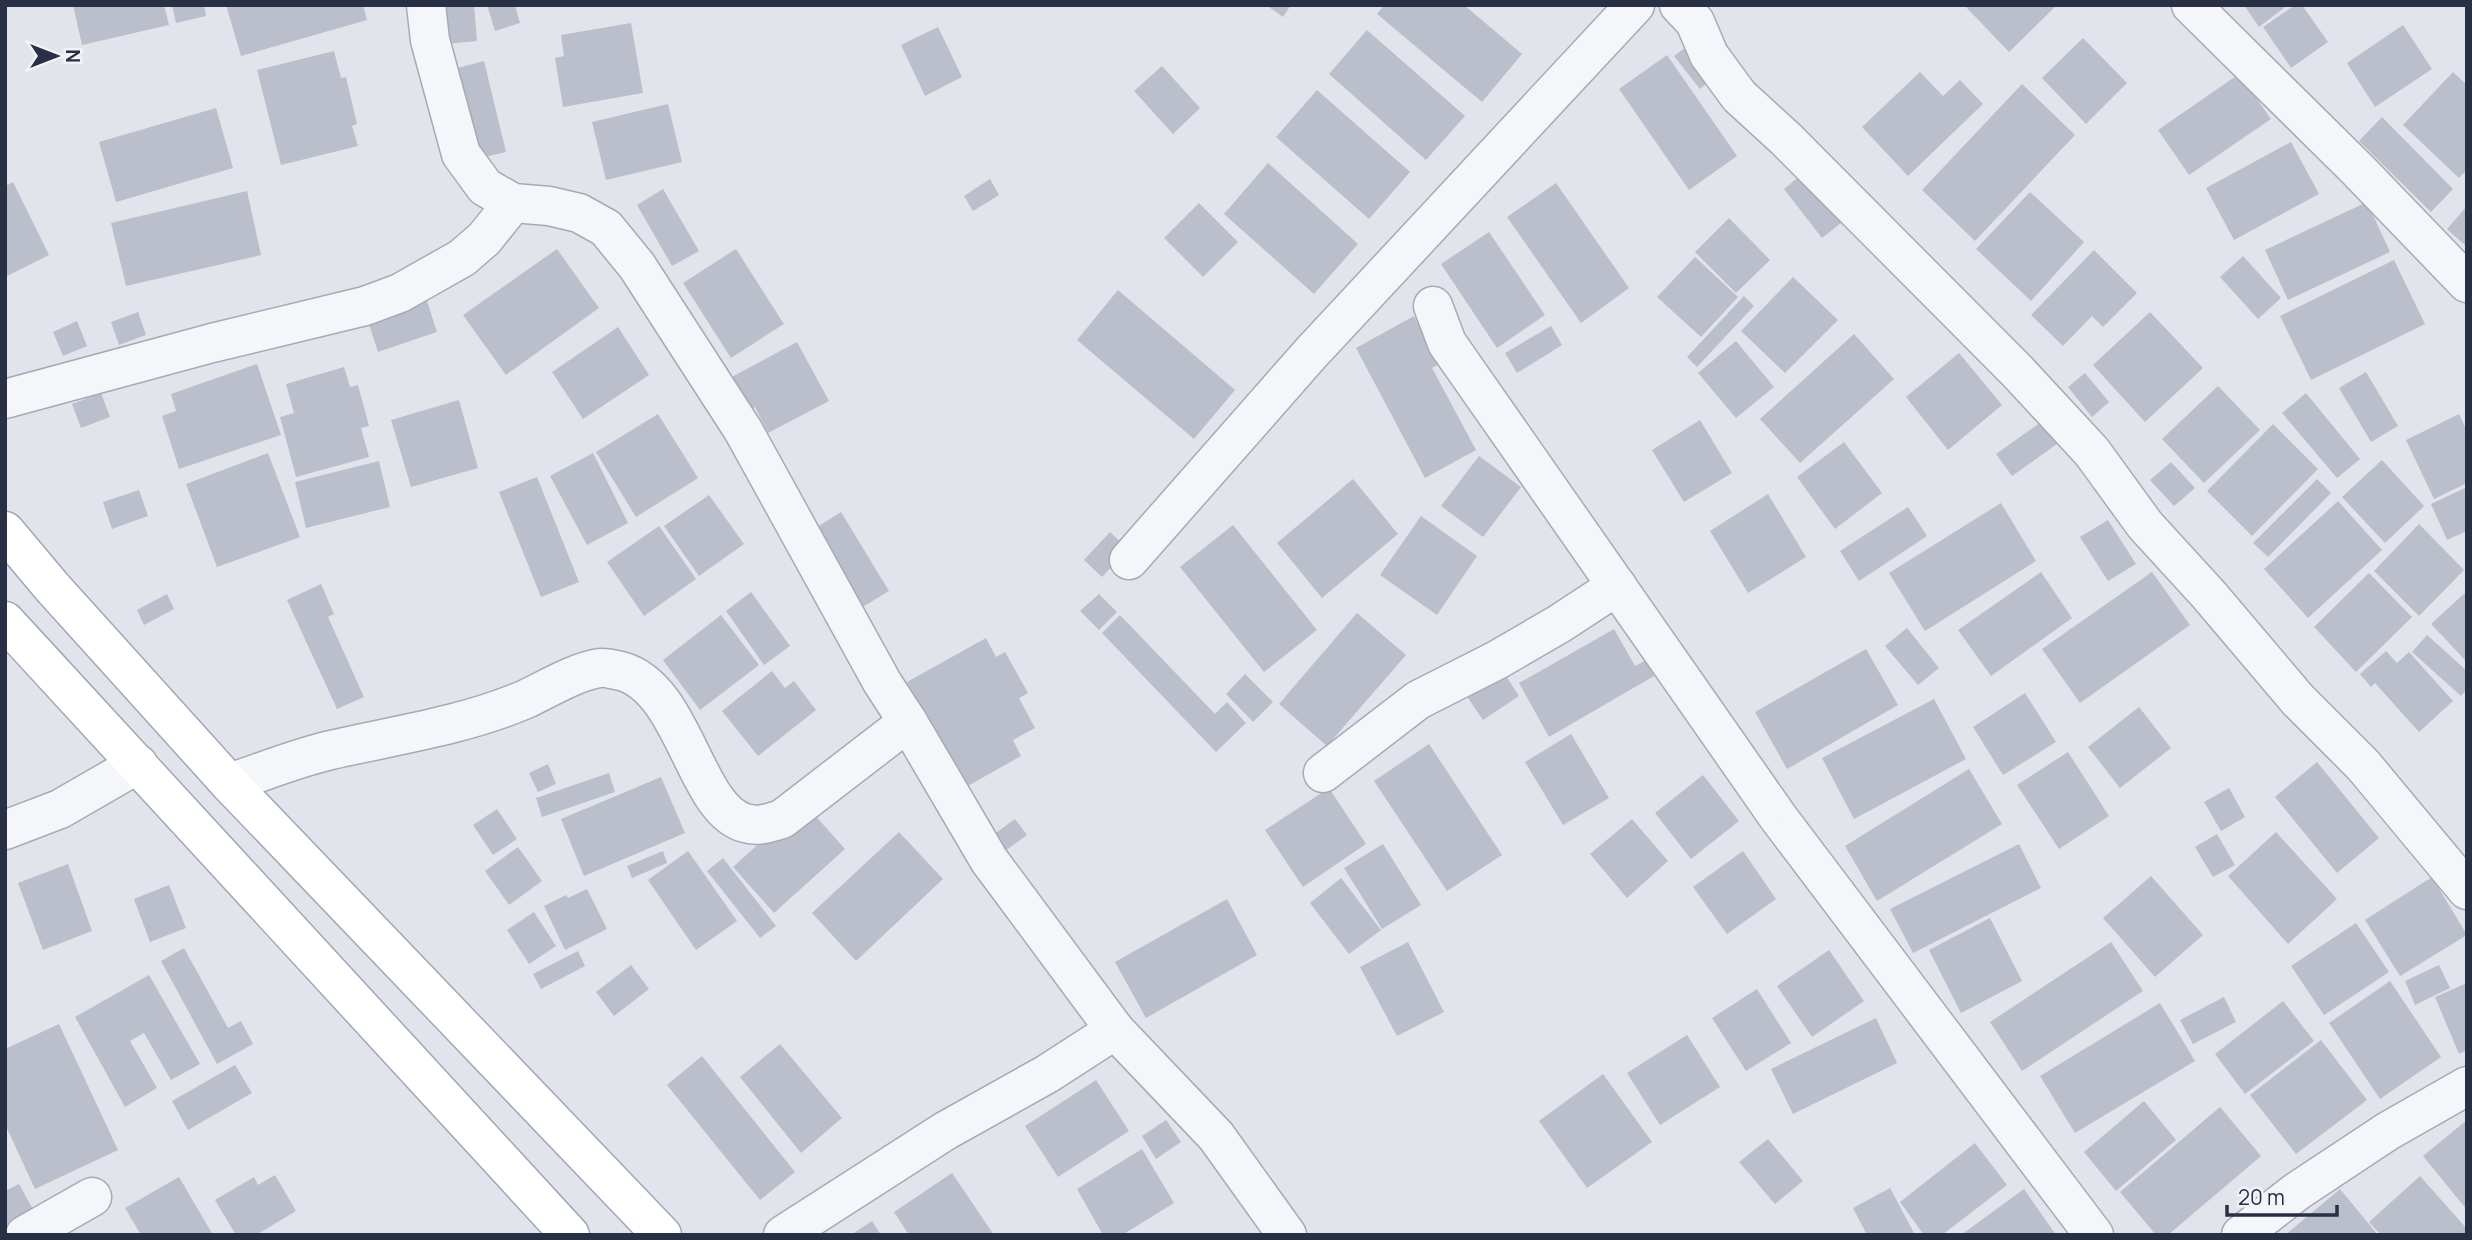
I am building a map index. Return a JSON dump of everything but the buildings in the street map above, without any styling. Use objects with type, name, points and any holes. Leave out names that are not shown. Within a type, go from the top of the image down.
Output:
[{"type":"main road","points":[[5,531],[229,783],[662,1235]]},
{"type":"main road","points":[[5,621],[570,1235]]},
{"type":"street","points":[[426,5],[430,40],[461,154],[485,187],[513,203],[549,206],[579,213],[606,228],[637,266],[743,430],[881,682],[908,722],[989,860],[1115,1030],[1216,1136],[1287,1235]]},
{"type":"street","points":[[1129,560],[1311,353],[1635,5]]},
{"type":"street","points":[[1679,5],[1695,22],[1709,55],[1740,96],[2018,372],[2082,442],[2145,525],[2209,595],[2298,700],[2362,765],[2467,890]]},
{"type":"street","points":[[2200,8],[2467,283]]},
{"type":"street","points":[[5,398],[365,306],[388,297],[462,258],[484,239],[513,203]]},
{"type":"street","points":[[1433,306],[1447,343],[1777,817],[2094,1235]]},
{"type":"street","points":[[1323,773],[1418,700],[1507,654],[1617,586]]},
{"type":"street","points":[[229,783],[328,751],[439,728],[523,700],[601,668],[623,672],[643,680],[655,693],[683,738],[718,803],[731,816],[745,823],[763,825],[782,819],[908,722]]},
{"type":"street","points":[[5,830],[60,810],[138,764]]},
{"type":"street","points":[[783,1235],[945,1131],[1047,1074],[1115,1030]]},
{"type":"street","points":[[2241,1235],[2296,1192],[2388,1131],[2467,1086]]},
{"type":"street","points":[[25,1235],[92,1197]]}]
